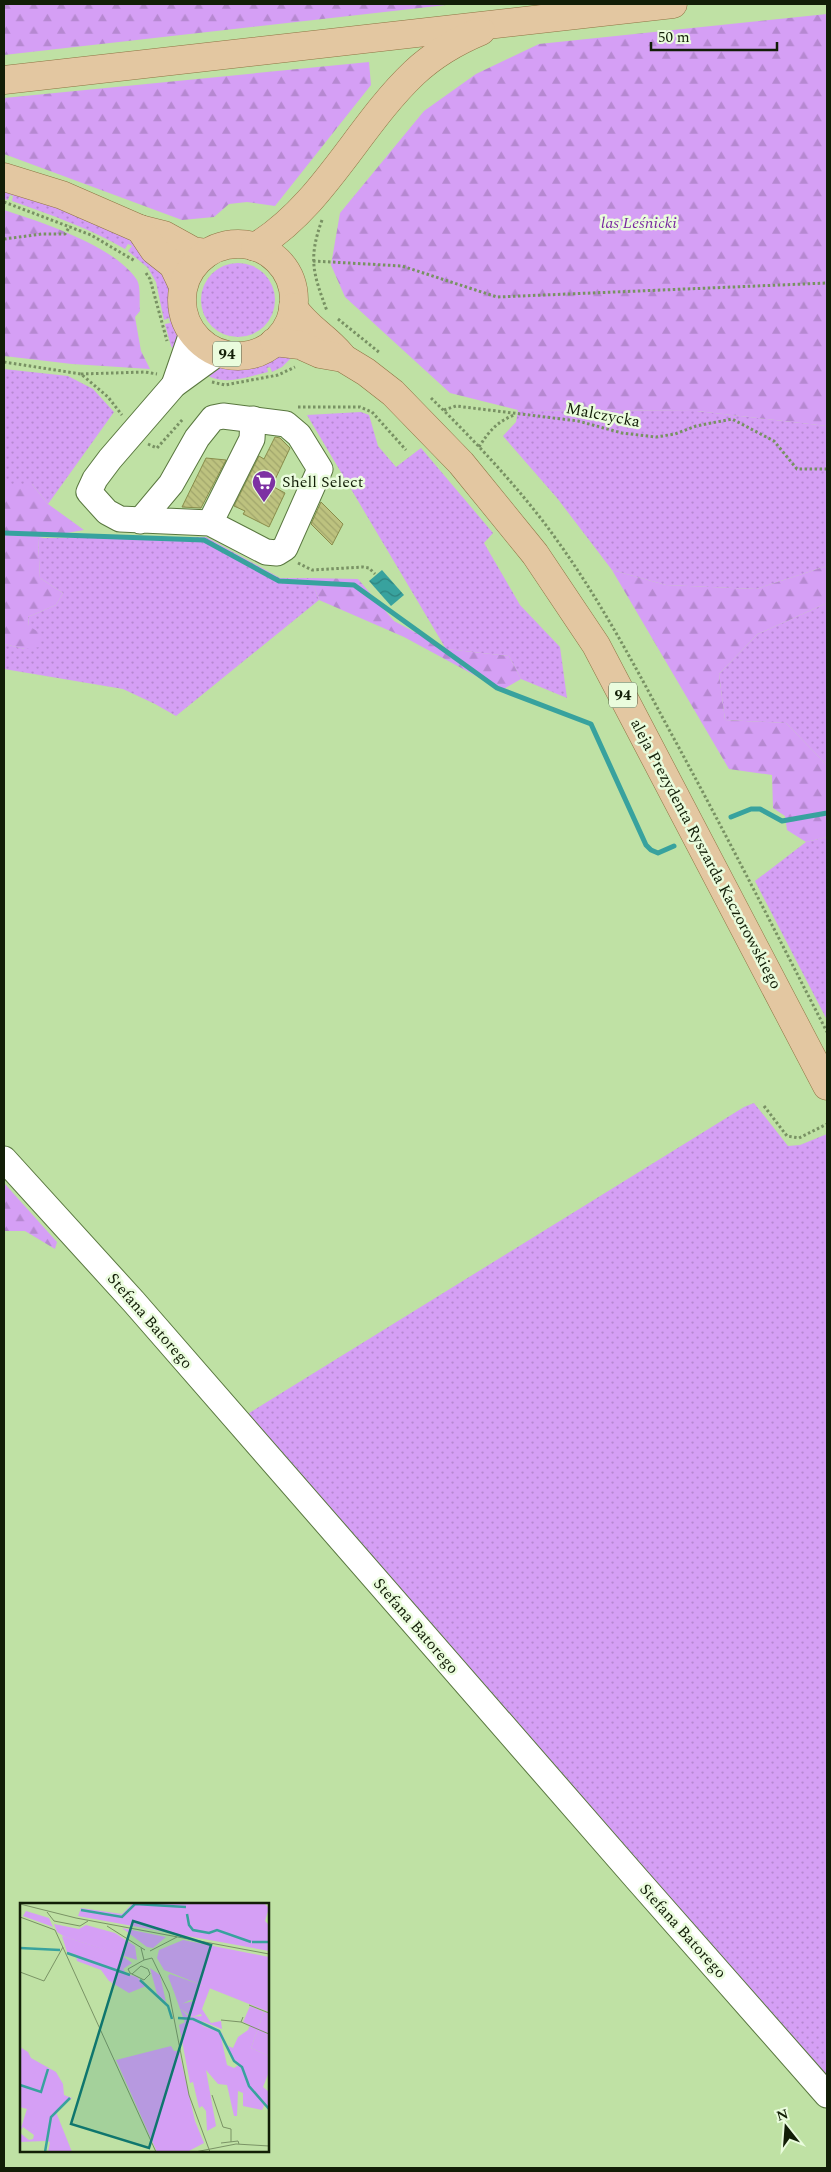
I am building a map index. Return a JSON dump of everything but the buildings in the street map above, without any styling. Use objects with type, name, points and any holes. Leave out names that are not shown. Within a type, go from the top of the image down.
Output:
[{"type":"main road","points":[[4,80],[673,4]]},
{"type":"main road","points":[[287,272],[293,242],[322,204],[372,122],[415,72],[464,38],[496,24]]},
{"type":"main road","points":[[4,177],[62,195],[140,229],[164,235],[193,250],[207,253]]},
{"type":"main road","points":[[255,247],[322,204]]},
{"type":"main road","name":"94","points":[[140,229],[154,250],[173,265],[183,286]]},
{"type":"main road","name":"94","points":[[239,244],[255,247],[268,253],[287,272],[293,290],[293,307],[290,321],[274,342],[258,352],[238,356],[218,353],[204,345],[192,333],[185,318],[182,303],[183,286],[188,273],[196,262],[207,253],[222,246],[239,244]]},
{"type":"main road","name":"aleja Prezydenta Ryszarda Kaczorowskiego","points":[[293,307],[302,322],[329,341],[343,358],[366,372],[393,394],[461,463],[535,554],[596,645],[827,1086]]},
{"type":"main road","name":"aleja Prezydenta Ryszarda Kaczorowskiego","points":[[274,342],[300,345],[320,354],[343,358]]},
{"type":"lane","points":[[140,520],[171,484],[197,438],[213,418],[223,416],[286,424],[300,435],[320,469],[285,548],[277,553],[266,552],[210,523],[140,520],[120,519],[112,516],[89,492],[95,479],[134,432],[168,380],[192,333]]},
{"type":"lane","points":[[168,380],[218,353]]},
{"type":"lane","points":[[210,523],[252,439],[253,419]]},
{"type":"lane","name":"Stefana Batorego","points":[[4,1159],[134,1302],[827,2095]]},
{"type":"path","points":[[4,202],[70,226],[116,248],[141,266],[150,279],[168,346]]},
{"type":"path","points":[[322,204],[322,221],[312,256],[315,276],[327,310],[381,354]]},
{"type":"path","points":[[4,239],[64,234],[70,226]]},
{"type":"path","points":[[313,261],[402,266],[497,297],[827,283]]},
{"type":"path","points":[[4,362],[81,374],[145,372],[168,380]]},
{"type":"path","points":[[208,381],[226,385],[278,375],[293,368]]},
{"type":"path","points":[[81,374],[108,396],[134,432]]},
{"type":"path","points":[[425,392],[479,447],[532,507],[578,572],[618,634],[714,812],[827,1032]]},
{"type":"path","name":"Malczycka","points":[[444,410],[456,406],[578,421],[622,433],[656,437],[732,419],[774,440],[797,469],[827,469]]},
{"type":"path","points":[[479,447],[490,429],[514,414]]},
{"type":"path","points":[[277,553],[312,570],[363,567],[369,568],[375,574]]},
{"type":"path","points":[[764,1106],[787,1136],[799,1138],[827,1124]]},
{"type":"green space","points":[[4,4],[455,4],[4,55]]},
{"type":"green space","name":"las Leśnicki","points":[[827,14],[827,426],[697,411],[518,410],[450,393],[345,297],[331,265],[340,213],[424,111],[476,74],[539,44]]},
{"type":"green space","points":[[369,62],[371,85],[275,206],[247,202],[229,204],[214,217],[182,220],[4,154],[4,98]]},
{"type":"green space","points":[[4,187],[114,230],[134,243],[173,286],[174,316],[180,334],[177,353],[171,346],[165,324],[170,323],[169,318],[164,320],[156,282],[148,268],[128,251],[132,246],[128,244],[125,249],[84,228],[12,201],[13,196],[10,195],[8,200],[4,199]]},
{"type":"green space","points":[[4,210],[57,228],[95,246],[112,256],[126,268],[138,283],[140,311],[135,317],[141,351],[150,369],[72,364],[4,356]]},
{"type":"green space","points":[[231,263],[245,263],[259,269],[269,279],[275,293],[275,307],[269,321],[259,331],[245,337],[231,337],[217,331],[207,321],[201,307],[201,293],[207,279],[217,269]]},
{"type":"green space","points":[[280,353],[296,353],[282,367],[272,372],[270,367],[267,368],[268,372],[235,380],[218,379],[203,373],[223,364],[251,365]]},
{"type":"green space","points":[[4,369],[68,376],[93,389],[114,412],[48,504],[32,484],[4,484]]},
{"type":"green space","points":[[518,410],[697,411],[827,426],[827,566],[756,589],[666,585],[612,570],[557,498],[503,436],[516,422]]},
{"type":"green space","points":[[361,412],[369,415],[378,446],[396,467],[421,448],[493,533],[484,543],[520,605],[560,647],[567,698],[521,679],[509,656],[446,649],[307,415]]},
{"type":"green space","points":[[4,484],[32,484],[48,504],[84,530],[38,538],[40,578],[63,593],[56,605],[28,617],[29,626],[40,633],[40,647],[25,649],[4,644]]},
{"type":"green space","points":[[206,537],[280,578],[311,578],[319,600],[176,716],[123,689],[4,669],[4,644],[25,649],[29,626],[28,617],[56,605],[63,593],[40,578],[38,538]]},
{"type":"green space","points":[[827,566],[827,603],[758,634],[719,674],[725,720],[786,723],[827,765],[827,837],[806,842],[787,830],[785,816],[773,808],[772,775],[729,769],[612,570],[666,585],[756,589]]},
{"type":"green space","points":[[311,578],[358,579],[394,621],[446,649],[509,656],[521,679],[502,690],[404,637],[319,600]]},
{"type":"green space","points":[[827,603],[827,765],[786,723],[725,720],[719,674],[758,634]]},
{"type":"green space","points":[[827,837],[827,1020],[755,881],[806,842]]},
{"type":"green space","points":[[754,1103],[788,1146],[800,1145],[827,1134],[827,2077],[246,1415],[744,1107]]},
{"type":"green space","points":[[4,1183],[57,1242],[55,1249],[25,1231],[4,1231]]},
{"type":"water","points":[[382,570],[404,595],[391,606],[369,581]]},
{"type":"waterway","points":[[4,533],[204,540],[279,581],[354,585],[497,688],[591,724],[646,845],[658,853],[674,846]]},
{"type":"waterway","points":[[731,817],[751,809],[760,809],[782,821],[827,813]]},
{"type":"place","name":"Shell Select","points":[[264,503]]}]
